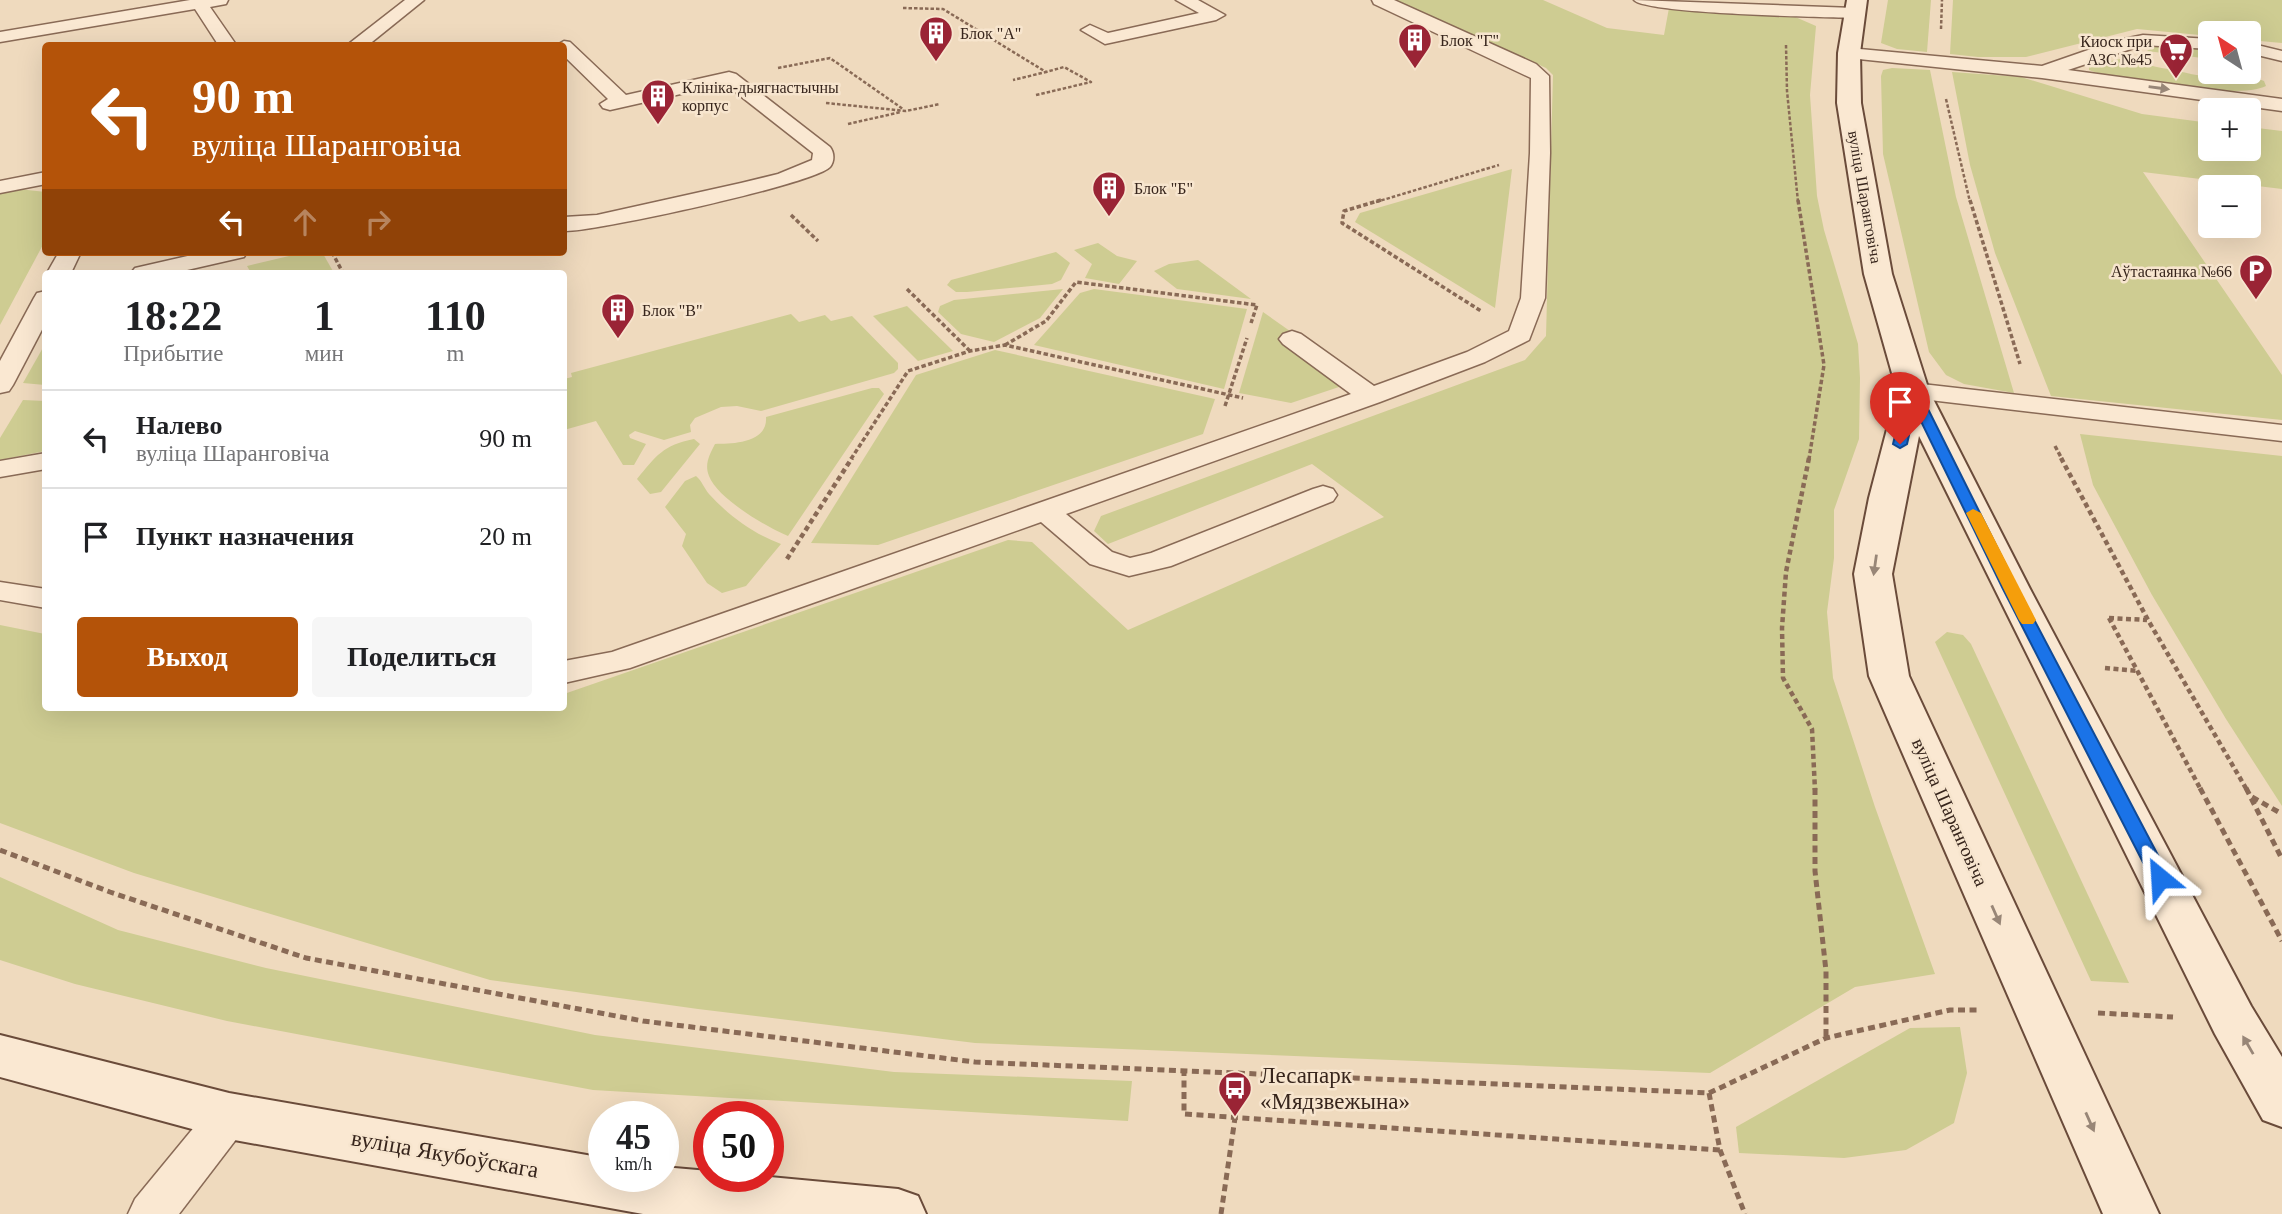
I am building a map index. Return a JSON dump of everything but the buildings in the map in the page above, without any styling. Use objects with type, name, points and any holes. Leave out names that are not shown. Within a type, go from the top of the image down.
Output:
[{"type":"main road","name":"вуліца Шаранговіча","points":[[1856,7],[1849,53],[1849,103],[1878,274],[1913,391],[2011,589],[2233,1020],[2282,1104]]},
{"type":"main road","name":"вуліца Шаранговіча","points":[[1913,391],[1887,498],[1873,575],[1889,676],[2131,1214]]},
{"type":"main road","name":"вуліца Якубоўскага","points":[[0,1056],[229,1116],[645,1203],[898,1214]]},
{"type":"lane","points":[[0,37],[220,0]]},
{"type":"lane","points":[[360,42],[416,0]]},
{"type":"lane","points":[[1090,30],[1105,39],[1216,15],[1184,0]]},
{"type":"lane","points":[[567,671],[618,661],[1318,415],[1476,358],[1520,335],[1533,298],[1540,153],[1540,76],[1529,68],[1380,0]]},
{"type":"lane","points":[[1642,0],[1685,5],[1806,11],[1856,7]]},
{"type":"lane","points":[[199,3],[225,42]]},
{"type":"lane","points":[[375,30],[386,42]]},
{"type":"lane","points":[[2042,72],[2104,50],[2143,40],[2198,43]]},
{"type":"lane","points":[[567,50],[615,103],[729,78],[823,151],[822,163],[806,172],[605,219],[567,224]]},
{"type":"lane","points":[[2104,50],[2184,61]]},
{"type":"lane","points":[[2261,51],[2282,56]]},
{"type":"lane","points":[[1849,53],[2042,72],[2282,105]]},
{"type":"lane","points":[[2042,72],[2159,108]]},
{"type":"lane","points":[[2261,122],[2282,123]]},
{"type":"lane","points":[[0,187],[42,179]]},
{"type":"lane","points":[[156,270],[218,256]]},
{"type":"lane","points":[[0,385],[42,306]]},
{"type":"lane","points":[[1292,339],[1371,396]]},
{"type":"lane","points":[[1913,391],[2282,433]]},
{"type":"lane","points":[[0,469],[42,462]]},
{"type":"lane","points":[[1044,510],[1101,558],[1129,567],[1160,559],[1323,495]]},
{"type":"lane","points":[[0,591],[42,598]]},
{"type":"lane","points":[[151,1214],[229,1116]]},
{"type":"path","points":[[903,8],[943,9],[1046,72]]},
{"type":"path","points":[[1806,11],[1786,35],[1787,90],[1796,189],[1824,365],[1808,472],[1786,572],[1782,641],[1783,678],[1812,729],[1816,813],[1815,871],[1826,971],[1826,1038]]},
{"type":"path","points":[[729,78],[830,58],[905,111]]},
{"type":"path","points":[[1013,80],[1064,67],[1091,82],[1036,94]]},
{"type":"path","points":[[753,96],[905,111],[940,104]]},
{"type":"path","points":[[1520,335],[1342,223],[1344,211],[1540,153]]},
{"type":"path","points":[[752,613],[908,371],[970,351],[1005,345],[1046,321],[1076,282],[1257,305],[1208,453]]},
{"type":"path","points":[[907,289],[970,351]]},
{"type":"path","points":[[1005,345],[1318,415]]},
{"type":"path","points":[[2148,620],[2109,618],[2282,941]]},
{"type":"path","points":[[2250,796],[2282,814]]},
{"type":"path","points":[[0,850],[110,892],[306,958],[473,991],[643,1020],[975,1062],[1709,1093],[1826,1038],[1950,1010],[2039,1011],[2233,1020]]},
{"type":"path","points":[[1184,1069],[1184,1114],[1720,1150]]},
{"type":"path","points":[[1709,1093],[1720,1150],[1745,1214]]},
{"type":"path","points":[[1221,1214],[1236,1118]]},
{"type":"shaded area","points":[[1395,0],[1543,0],[1607,28],[1664,35],[1669,8],[1793,16],[1816,26],[1810,95],[1817,196],[1824,230],[1858,344],[1860,378],[1859,439],[1834,510],[1834,558],[1827,612],[1833,678],[1875,807],[1935,974],[1855,987],[1710,1073],[975,1043],[490,980],[134,873],[0,823],[0,625],[42,633],[42,711],[567,711],[567,693],[1008,540],[1032,542],[1128,630],[1384,517],[1312,464],[1108,544],[1094,531],[1101,516],[1525,360],[1546,336],[1553,75],[1546,68]]},
{"type":"shaded area","points":[[1888,0],[1931,0],[1927,52],[1897,49],[1881,43]]},
{"type":"shaded area","points":[[1953,0],[2282,0],[2282,43],[2261,41],[2261,21],[2198,21],[2198,35],[2137,29],[2026,57],[1950,54]]},
{"type":"shaded area","points":[[2155,46],[2198,48],[2198,57],[2147,51]]},
{"type":"shaded area","points":[[2120,59],[2198,75],[2198,84],[2261,84],[2261,80],[2266,86],[2231,91],[2179,88],[2104,75],[2089,70],[2089,66]]},
{"type":"shaded area","points":[[1883,70],[1930,70],[1956,197],[2014,393],[1964,384],[1946,375],[1929,352],[1883,154],[1881,76]]},
{"type":"shaded area","points":[[1952,72],[2021,77],[2142,114],[2198,121],[2198,161],[2261,161],[2261,128],[2282,131],[2282,189],[2261,186],[2261,175],[2198,175],[2198,179],[2143,172],[2282,375],[2282,420],[2051,396],[1995,253],[1970,165]]},
{"type":"shaded area","points":[[1512,169],[1495,308],[1355,222],[1360,213]]},
{"type":"shaded area","points":[[9,188],[42,192],[42,247],[0,325],[0,190]]},
{"type":"shaded area","points":[[1098,243],[1117,256],[1137,261],[1119,284],[1085,278],[1092,264],[1074,250]]},
{"type":"shaded area","points":[[1056,252],[1070,263],[1061,280],[1052,284],[967,292],[956,292],[947,285],[951,280]]},
{"type":"shaded area","points":[[289,256],[324,256],[332,270],[249,270],[247,266]]},
{"type":"shaded area","points":[[1198,260],[1251,299],[1177,289],[1154,271],[1169,264]]},
{"type":"shaded area","points":[[1063,289],[1040,318],[994,342],[961,334],[938,312],[940,306],[954,300]]},
{"type":"shaded area","points":[[1094,289],[1247,309],[1224,389],[1034,345],[1080,293]]},
{"type":"shaded area","points":[[907,306],[953,351],[918,361],[873,316]]},
{"type":"shaded area","points":[[1263,312],[1351,374],[1351,383],[1291,403],[1239,393]]},
{"type":"shaded area","points":[[791,314],[799,322],[825,315],[831,321],[852,316],[898,363],[898,369],[894,373],[761,411],[737,406],[721,407],[695,418],[690,425],[691,432],[664,440],[635,431],[629,435],[630,438],[646,444],[634,465],[623,465],[596,421],[567,429],[567,378],[572,377],[571,373]]},
{"type":"shaded area","points":[[42,349],[42,385],[23,383]]},
{"type":"shaded area","points":[[995,350],[1215,399],[1203,434],[878,545],[811,543],[916,375]]},
{"type":"shaded area","points":[[879,388],[884,394],[788,536],[743,511],[714,485],[707,467],[715,444],[740,442],[755,437],[765,426],[766,417]]},
{"type":"shaded area","points":[[23,400],[42,401],[42,452],[0,460],[0,438]]},
{"type":"shaded area","points":[[2080,434],[2282,456],[2282,806],[2152,595],[2093,485]]},
{"type":"shaded area","points":[[694,439],[700,444],[661,492],[650,494],[637,479],[667,448]]},
{"type":"shaded area","points":[[696,476],[709,494],[733,517],[781,544],[746,586],[722,593],[707,583],[682,546],[686,534],[665,507],[685,481]]},
{"type":"shaded area","points":[[1947,632],[1963,635],[1971,644],[2129,983],[2091,981],[1935,642]]},
{"type":"shaded area","points":[[0,877],[118,930],[266,968],[595,1035],[894,1072],[1132,1081],[1128,1121],[593,1090],[227,1021],[75,984],[0,960]]},
{"type":"shaded area","points":[[1960,1027],[1967,1073],[1954,1123],[1906,1150],[1844,1158],[1739,1153],[1736,1127],[1910,1028]]},
{"type":"slow traffic","points":[[1973,513],[2028,620]]},
{"type":"place","name":"Блок \"А\"","points":[[936,63]]},
{"type":"place","name":"Блок \"Г\"","points":[[1415,70]]},
{"type":"place","name":"Киоск при АЗС №45","points":[[2176,80]]},
{"type":"place","name":"Клініка-дыягнастычны корпус","points":[[658,126]]},
{"type":"place","name":"Блок \"Б\"","points":[[1109,218]]},
{"type":"place","name":"Аўтастаянка №66","points":[[2256,301]]},
{"type":"place","name":"Блок \"В\"","points":[[618,340]]},
{"type":"place","name":"Лесапарк «Мядзвежына»","points":[[1235,1118]]},
{"type":"route","points":[[1900,444],[1913,391],[2011,589],[2160,878]]}]
